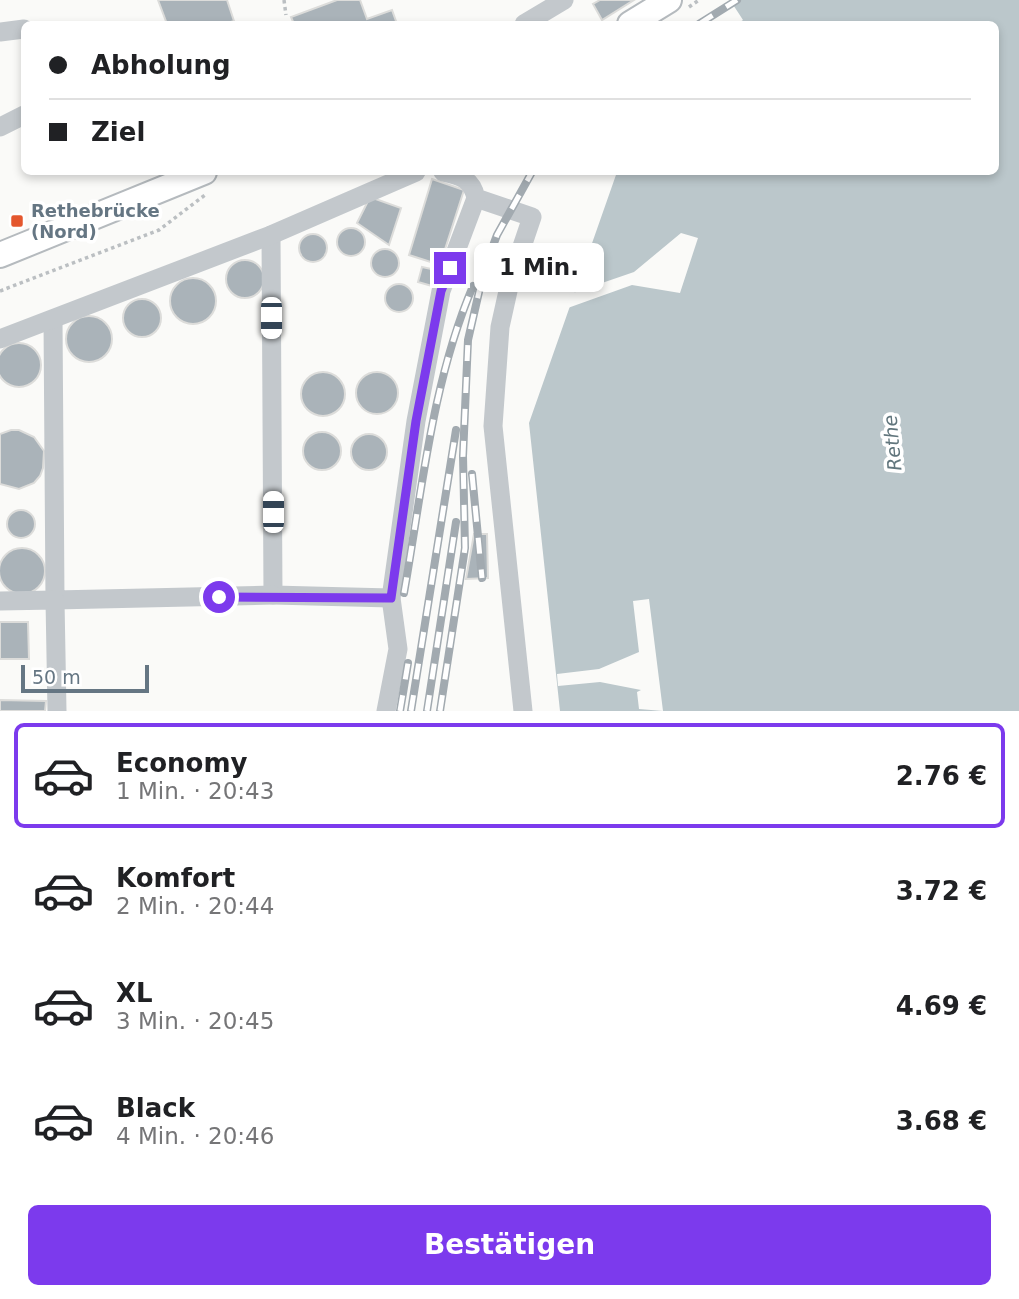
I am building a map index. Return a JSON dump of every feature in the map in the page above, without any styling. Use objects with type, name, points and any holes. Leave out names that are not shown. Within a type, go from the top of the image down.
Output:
[{"type":"main road","points":[[635,21],[669,0]]},
{"type":"main road","points":[[0,255],[208,180]]},
{"type":"lane","points":[[529,21],[564,0]]},
{"type":"lane","points":[[0,32],[21,29]]},
{"type":"lane","points":[[0,127],[21,116]]},
{"type":"lane","points":[[0,340],[271,235],[409,175]]},
{"type":"lane","points":[[386,711],[398,649],[391,598],[416,421],[441,291],[477,198],[474,187],[463,176],[458,175]]},
{"type":"lane","points":[[477,198],[532,217],[510,282],[500,327],[493,426],[523,711]]},
{"type":"lane","points":[[271,235],[273,595]]},
{"type":"lane","points":[[53,320],[57,711]]},
{"type":"lane","points":[[0,601],[273,595],[391,598]]},
{"type":"path","points":[[284,0],[286,15]]},
{"type":"path","points":[[0,291],[159,230],[208,180]]},
{"type":"water","name":"Rethe","points":[[730,0],[1019,0],[1019,711],[560,711],[529,423],[616,175],[999,175],[999,21],[743,20]]},
{"type":"pier","points":[[681,233],[698,238],[680,293],[632,285],[565,309],[570,294],[634,272]]},
{"type":"pier","points":[[649,599],[663,711],[639,709],[637,692],[641,690],[600,682],[558,686],[557,674],[599,669],[639,652],[633,601]]},
{"type":"building","points":[[158,0],[227,0],[234,21],[166,21]]},
{"type":"building","points":[[337,0],[360,0],[367,19],[392,10],[396,21],[293,21],[291,17]]},
{"type":"building","points":[[600,0],[634,0],[602,20],[593,4]]},
{"type":"building","points":[[432,179],[464,190],[440,265],[409,255]]},
{"type":"building","points":[[370,197],[401,208],[389,245],[357,223]]},
{"type":"building","points":[[351,228],[361,232],[365,242],[361,252],[351,256],[341,252],[337,242],[341,232]]},
{"type":"building","points":[[313,234],[323,238],[327,248],[323,258],[313,262],[303,258],[299,248],[303,238]]},
{"type":"building","points":[[385,249],[395,253],[399,263],[395,273],[385,277],[375,273],[371,263],[375,253]]},
{"type":"building","points":[[245,260],[258,266],[264,279],[258,292],[245,298],[232,292],[226,279],[232,266]]},
{"type":"building","points":[[422,267],[436,270],[432,286],[418,282]]},
{"type":"building","points":[[193,278],[209,285],[216,301],[209,317],[193,324],[177,317],[170,301],[177,285]]},
{"type":"building","points":[[399,284],[409,288],[413,298],[409,308],[399,312],[389,308],[385,298],[389,288]]},
{"type":"building","points":[[142,299],[155,305],[161,318],[155,331],[142,337],[129,331],[123,318],[129,305]]},
{"type":"building","points":[[89,316],[105,323],[112,339],[105,355],[89,362],[73,355],[66,339],[73,323]]},
{"type":"building","points":[[10,344],[28,344],[40,356],[40,374],[28,386],[10,386],[-1,375],[-1,355]]},
{"type":"building","points":[[323,372],[332,373],[339,378],[344,385],[344,403],[339,410],[332,415],[323,416],[314,415],[307,410],[302,403],[301,394],[302,385],[307,378],[314,373]]},
{"type":"building","points":[[377,372],[392,378],[398,393],[392,408],[377,414],[362,408],[356,393],[362,378]]},
{"type":"building","points":[[19,430],[34,437],[44,451],[40,476],[34,483],[19,489],[0,484],[0,434]]},
{"type":"building","points":[[322,432],[335,438],[341,451],[335,464],[322,470],[309,464],[303,451],[309,438]]},
{"type":"building","points":[[369,434],[382,439],[387,452],[382,465],[369,470],[356,465],[351,452],[356,439]]},
{"type":"building","points":[[21,510],[31,514],[35,524],[31,534],[21,538],[11,534],[7,524],[11,514]]},
{"type":"building","points":[[474,534],[487,534],[488,578],[466,579]]},
{"type":"building","points":[[22,548],[38,555],[45,571],[38,587],[22,594],[6,587],[-1,571],[6,555]]},
{"type":"building","points":[[0,622],[28,622],[29,659],[0,659]]},
{"type":"building","points":[[0,700],[46,701],[45,711],[0,711]]},
{"type":"railway","points":[[704,21],[737,0]]},
{"type":"railway","points":[[440,711],[465,548],[463,456],[468,340],[484,270],[497,235],[530,175]]},
{"type":"railway","points":[[404,593],[438,398],[447,360],[473,286]]},
{"type":"railway","points":[[411,711],[456,430]]},
{"type":"railway","points":[[472,474],[482,578]]},
{"type":"railway","points":[[427,711],[456,522]]},
{"type":"railway","points":[[400,711],[408,663]]},
{"type":"place","name":"Rethebrücke (Nord)","points":[[17,221]]},
{"type":"route","points":[[219,597],[273,595],[391,598],[416,421],[441,291],[450,268]]}]
